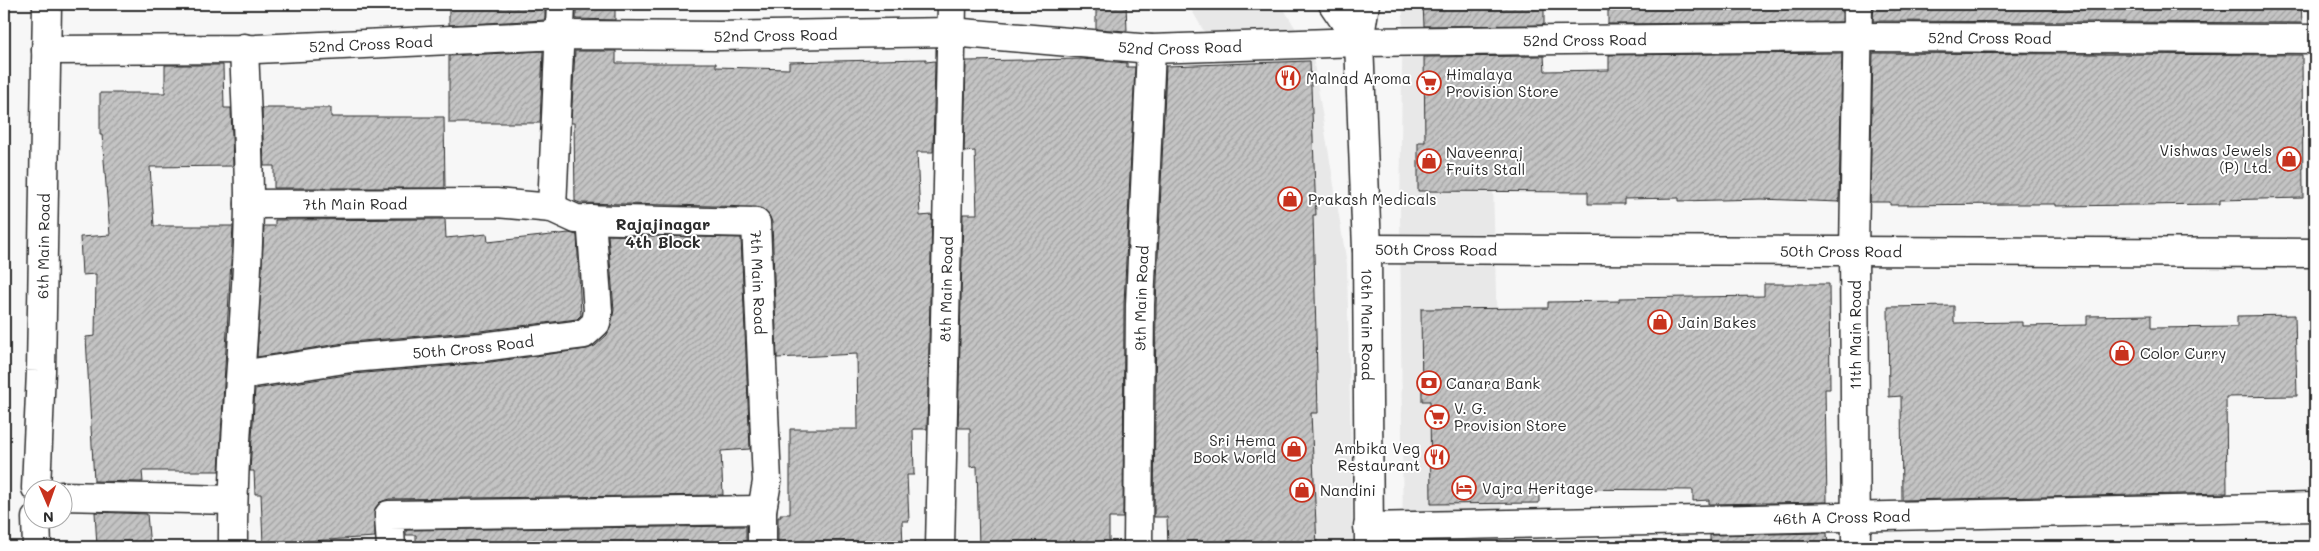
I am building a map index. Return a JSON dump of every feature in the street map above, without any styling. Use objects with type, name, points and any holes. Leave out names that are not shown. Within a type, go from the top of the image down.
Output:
[{"type":"street","name":"6th Main Road","points":[[36,478],[41,361],[47,4]]},
{"type":"street","points":[[552,208],[561,4]]},
{"type":"street","name":"8th Main Road","points":[[940,547],[952,4]]},
{"type":"street","points":[[1333,4],[1359,42]]},
{"type":"street","name":"10th Main Road","points":[[1365,4],[1359,42],[1367,249],[1369,537]]},
{"type":"street","name":"11th Main Road","points":[[1856,547],[1854,251],[1858,4]]},
{"type":"street","name":"52nd Cross Road","points":[[46,50],[244,48],[561,35],[720,36],[950,32],[1151,49],[1359,42],[1858,37],[2315,39]]},
{"type":"street","points":[[233,547],[233,500],[249,204],[244,48]]},
{"type":"street","name":"9th Main Road","points":[[1138,547],[1140,306],[1151,49]]},
{"type":"street","name":"7th Main Road","points":[[249,204],[496,203],[552,208],[576,219],[756,223],[767,482],[762,510],[762,547]]},
{"type":"street","name":"50th Cross Road","points":[[241,375],[351,358],[482,347],[584,334],[596,323],[598,311],[591,219]]},
{"type":"street","name":"50th Cross Road","points":[[1367,249],[2315,253]]},
{"type":"street","points":[[72,496],[233,500]]},
{"type":"street","name":"46th A Cross Road","points":[[1369,537],[1856,517],[2315,508]]},
{"type":"street","points":[[391,547],[389,515],[762,510]]},
{"type":"street","points":[[36,528],[37,547]]},
{"type":"shaded area","points":[[1188,4],[1281,4],[1313,58],[1347,264],[1353,547],[1235,547],[1235,84]]},
{"type":"shaded area","points":[[1403,4],[1488,4],[1503,547],[1403,547],[1400,213]]},
{"type":"shaded area","points":[[2315,4],[2314,213],[2313,118]]},
{"type":"building","points":[[449,4],[545,4],[545,20],[449,25]]},
{"type":"building","points":[[576,4],[615,4],[615,20],[576,19]]},
{"type":"building","points":[[1096,4],[1126,4],[1127,31],[1096,29]]},
{"type":"building","points":[[1423,4],[1544,4],[1544,25],[1424,26]]},
{"type":"building","points":[[1608,4],[1842,4],[1842,22],[1608,24]]},
{"type":"building","points":[[1874,4],[2301,4],[2302,23],[1873,21]]},
{"type":"building","points":[[543,51],[540,123],[449,123],[449,56]]},
{"type":"building","points":[[575,51],[616,51],[616,63],[716,63],[716,67],[789,69],[789,62],[926,59],[926,62],[935,61],[933,152],[917,152],[920,216],[932,215],[927,429],[913,429],[914,475],[907,475],[909,521],[902,521],[903,547],[778,547],[778,517],[781,517],[780,514],[790,514],[790,429],[858,429],[857,354],[777,358],[772,222],[769,215],[763,209],[756,207],[580,203],[575,201],[574,123],[571,123]]},
{"type":"building","points":[[1842,53],[1839,202],[1761,199],[1679,201],[1679,198],[1624,199],[1624,204],[1588,204],[1588,192],[1418,191],[1418,142],[1425,142],[1424,57],[1544,56],[1545,71],[1609,70],[1609,55]]},
{"type":"building","points":[[1873,53],[2302,55],[2303,198],[2220,200],[2220,204],[2056,206],[2056,204],[1890,205],[1890,202],[1870,202]]},
{"type":"building","points":[[1082,59],[1127,63],[1127,67],[1135,67],[1124,304],[1123,518],[1109,518],[1109,547],[979,547],[977,466],[970,467],[970,428],[958,428],[963,214],[977,214],[975,151],[964,152],[966,61]]},
{"type":"building","points":[[1310,61],[1316,215],[1313,215],[1318,413],[1311,413],[1317,547],[1168,547],[1167,517],[1154,517],[1156,305],[1166,66]]},
{"type":"building","points":[[165,65],[223,65],[224,108],[231,108],[233,166],[150,167],[154,226],[233,226],[219,471],[142,471],[143,482],[94,481],[86,337],[95,336],[96,274],[82,275],[80,237],[110,235],[102,135],[100,135],[100,93],[165,93]]},
{"type":"building","points":[[262,108],[331,108],[331,117],[444,117],[445,188],[274,188],[274,166],[264,166]]},
{"type":"building","points":[[445,219],[446,238],[487,234],[488,242],[569,233],[577,235],[581,315],[577,319],[480,331],[350,342],[257,357],[264,226],[275,226],[275,220]]},
{"type":"building","points":[[608,235],[741,238],[750,449],[721,451],[723,495],[389,499],[380,502],[375,508],[375,537],[263,544],[261,494],[255,494],[254,471],[250,471],[255,389],[353,374],[483,363],[587,349],[595,346],[607,335],[614,310]]},
{"type":"building","points":[[1764,284],[1829,284],[1830,389],[1825,389],[1827,502],[1709,504],[1709,500],[1693,501],[1693,490],[1539,489],[1539,503],[1431,504],[1430,401],[1422,401],[1421,309],[1548,308],[1548,302],[1619,301],[1619,298],[1764,296]]},
{"type":"building","points":[[1954,306],[1954,323],[2022,322],[2022,326],[2087,325],[2087,316],[2151,315],[2151,328],[2237,327],[2237,316],[2295,315],[2297,396],[2226,397],[2227,493],[1902,500],[1901,396],[1889,397],[1888,307]]},
{"type":"building","points":[[95,512],[147,514],[150,547],[97,547]]},
{"type":"building","points":[[746,526],[746,547],[416,547],[416,535],[406,535],[406,530]]},
{"type":"building","points":[[1827,533],[1828,547],[1710,547],[1710,535]]},
{"type":"place","name":"Malnad Aroma","points":[[1288,78]]},
{"type":"place","name":"Himalaya Provision Store","points":[[1429,83]]},
{"type":"place","name":"Vishwas Jewels (P) Ltd.","points":[[2289,159]]},
{"type":"place","name":"Naveenraj Fruits Stall","points":[[1429,161]]},
{"type":"place","name":"Prakash Medicals","points":[[1290,199]]},
{"type":"place","name":"Jain Bakes","points":[[1660,322]]},
{"type":"place","name":"Color Curry","points":[[2122,353]]},
{"type":"place","name":"Canara Bank","points":[[1429,383]]},
{"type":"place","name":"V. G. Provision Store","points":[[1437,417]]},
{"type":"place","name":"Sri Hema Book World","points":[[1294,449]]},
{"type":"place","name":"Ambika Veg Restaurant","points":[[1437,457]]},
{"type":"place","name":"Vajra Heritage","points":[[1464,488]]},
{"type":"place","name":"Nandini","points":[[1302,490]]},
{"type":"district","name":"Rajajinagar 4th Block","points":[[663,232]]}]
